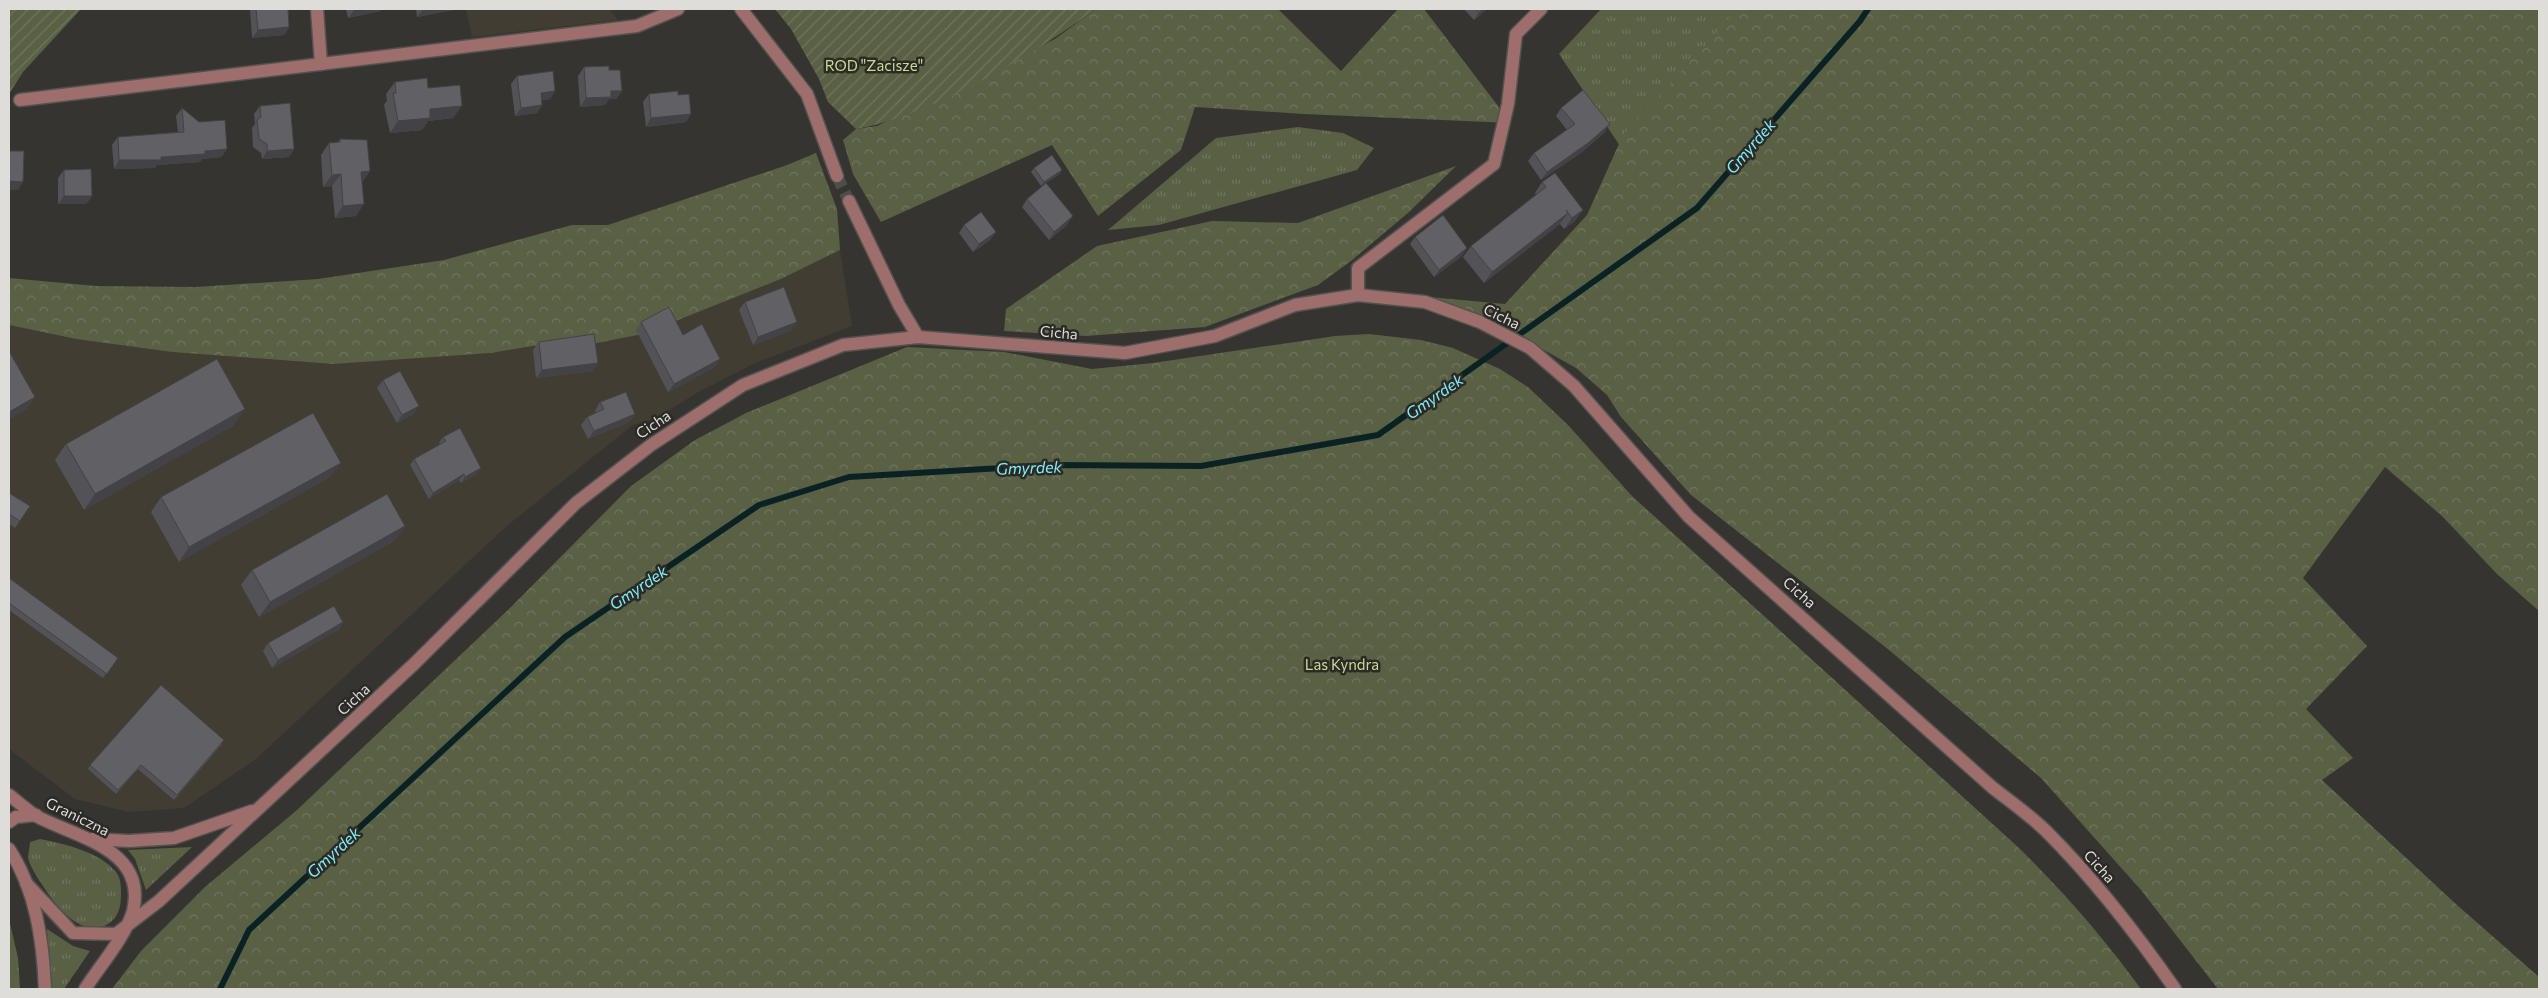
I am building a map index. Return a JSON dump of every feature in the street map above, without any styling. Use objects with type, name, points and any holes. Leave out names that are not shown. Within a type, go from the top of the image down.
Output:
[{"type":"street","points":[[317,9],[322,64]]},
{"type":"street","points":[[20,100],[637,26],[678,9]]},
{"type":"street","points":[[741,9],[807,94],[837,176]]},
{"type":"street","points":[[1358,295],[1358,268],[1494,164],[1508,104],[1516,34],[1541,9]]},
{"type":"street","points":[[849,201],[899,305],[918,337]]},
{"type":"street","name":"Cicha","points":[[124,929],[159,901],[414,664],[576,503],[651,445],[744,385],[843,345],[918,337],[1125,354],[1215,336],[1295,305],[1358,295],[1425,302],[1480,322],[1527,346],[1574,386],[1689,518],[1994,788],[2045,830],[2092,880],[2137,934],[2175,989]]},
{"type":"street","name":"Graniczna","points":[[9,795],[36,815],[110,850],[125,866],[133,885],[133,910],[124,929]]},
{"type":"street","points":[[86,838],[129,841],[174,838],[259,808]]},
{"type":"street","points":[[9,822],[16,817],[36,815]]},
{"type":"street","points":[[9,849],[26,883],[43,949],[45,989]]},
{"type":"street","points":[[26,883],[73,933],[116,934],[124,929]]},
{"type":"street","points":[[85,989],[124,929]]},
{"type":"shaded area","points":[[466,9],[609,9],[618,20],[472,37]]},
{"type":"shaded area","points":[[840,250],[852,326],[753,364],[702,390],[656,418],[633,425],[508,525],[256,759],[184,808],[129,812],[75,799],[9,749],[9,325],[76,339],[172,352],[333,364],[564,341],[597,343],[643,334],[781,279]]},
{"type":"green space","points":[[9,9],[81,9],[23,72],[9,94]]},
{"type":"green space","name":"ROD \"Zacisze\"","points":[[775,9],[1096,9],[1013,63],[949,97],[886,122],[856,129],[828,102],[819,79],[791,29]]},
{"type":"green space","points":[[1096,9],[1278,9],[1341,71],[1398,9],[1424,9],[1511,123],[1195,107],[1181,150],[1098,216],[1052,145],[881,222],[853,174],[843,140],[856,129],[877,126],[1055,39]]},
{"type":"green space","points":[[1601,9],[1754,9],[1624,152],[1559,54]]},
{"type":"green space","points":[[1738,9],[2539,9],[2539,611],[2497,574],[2442,516],[2385,467],[2303,578],[2367,646],[2306,709],[2353,758],[2322,780],[2457,905],[2539,977],[2539,989],[2218,989],[2141,890],[2041,778],[1889,650],[1691,495],[1621,417],[1607,395],[1576,368],[1491,320],[1429,297],[1505,304],[1587,215],[1623,135]]},
{"type":"green space","points":[[1298,127],[1343,133],[1374,148],[1357,170],[1159,225],[1108,230],[1216,138]]},
{"type":"green space","points":[[816,153],[837,209],[840,250],[781,279],[643,334],[597,343],[564,341],[490,353],[333,364],[172,352],[76,339],[9,325],[9,278],[96,286],[196,287],[318,279],[444,260],[572,225],[608,225],[787,165]]},
{"type":"green space","points":[[1456,166],[1409,212],[1351,261],[1318,285],[1205,327],[1086,336],[1004,331],[1006,309],[1097,246],[1212,221],[1298,223]]},
{"type":"green space","name":"Las Kyndra","points":[[1369,334],[1421,340],[1453,348],[1500,369],[1528,387],[1568,425],[1632,496],[2019,848],[2083,916],[2141,989],[112,989],[141,951],[205,887],[297,810],[512,606],[631,486],[695,440],[746,413],[907,347],[1004,352],[1092,369],[1153,363],[1335,336]]},
{"type":"green space","points":[[40,839],[71,846],[92,854],[116,872],[119,877],[121,898],[119,911],[112,921],[99,927],[91,928],[74,921],[60,909],[37,877],[28,858],[30,842]]},
{"type":"green space","points":[[192,847],[146,890],[135,859],[128,850]]},
{"type":"green space","points":[[9,919],[18,958],[20,989],[9,989]]},
{"type":"green space","points":[[47,929],[73,946],[90,951],[64,989],[50,989]]},
{"type":"building","points":[[256,9],[288,9],[289,27],[258,30]]},
{"type":"building","points":[[609,66],[609,70],[620,70],[622,91],[611,91],[611,97],[586,98],[584,67]]},
{"type":"building","points":[[553,71],[555,91],[541,93],[542,105],[521,108],[517,76]]},
{"type":"building","points":[[427,78],[428,88],[460,85],[462,106],[430,109],[430,118],[398,121],[393,93],[396,93],[395,82]]},
{"type":"building","points":[[1583,90],[1610,124],[1588,143],[1547,172],[1534,153],[1575,124],[1561,108]]},
{"type":"building","points":[[678,91],[678,95],[689,94],[691,114],[651,118],[649,94]]},
{"type":"building","points":[[290,103],[294,149],[267,151],[267,144],[259,139],[257,120],[261,117],[260,106]]},
{"type":"building","points":[[182,108],[199,122],[225,120],[227,149],[205,151],[205,154],[161,157],[161,160],[119,160],[118,137],[184,132]]},
{"type":"building","points":[[340,139],[367,140],[370,171],[361,172],[364,204],[343,206],[341,174],[332,175],[329,143],[340,142]]},
{"type":"building","points":[[9,151],[24,151],[23,182],[9,181]]},
{"type":"building","points":[[1052,155],[1062,170],[1044,182],[1034,168]]},
{"type":"building","points":[[91,169],[92,196],[64,196],[64,170]]},
{"type":"building","points":[[1555,173],[1583,210],[1572,218],[1566,210],[1568,213],[1492,272],[1471,246],[1546,187],[1542,182]]},
{"type":"building","points":[[1046,183],[1073,216],[1054,232],[1027,199]]},
{"type":"building","points":[[981,212],[996,232],[979,244],[964,225]]},
{"type":"building","points":[[1443,215],[1467,248],[1439,270],[1415,237]]},
{"type":"building","points":[[784,287],[797,322],[758,337],[745,302]]},
{"type":"building","points":[[669,307],[683,335],[702,324],[720,359],[674,384],[641,322]]},
{"type":"building","points":[[594,334],[598,363],[542,370],[539,342]]},
{"type":"building","points":[[9,351],[35,397],[9,412]]},
{"type":"building","points":[[217,359],[245,409],[95,494],[66,444]]},
{"type":"building","points":[[400,371],[419,406],[402,415],[383,380]]},
{"type":"building","points":[[626,392],[635,414],[594,431],[587,417],[604,409],[600,402]]},
{"type":"building","points":[[313,413],[341,463],[189,547],[161,497]]},
{"type":"building","points":[[460,428],[481,468],[465,477],[464,474],[433,493],[414,459],[446,441],[443,437]]},
{"type":"building","points":[[9,493],[30,506],[20,521],[9,514]]},
{"type":"building","points":[[387,494],[405,526],[270,602],[252,570]]},
{"type":"building","points":[[9,578],[118,658],[107,674],[9,603]]},
{"type":"building","points":[[334,606],[343,622],[278,660],[268,643]]},
{"type":"building","points":[[161,685],[224,740],[177,795],[141,765],[118,790],[90,765]]},
{"type":"waterway","name":"Gmyrdek","points":[[220,989],[249,930],[565,637],[759,505],[849,477],[1051,465],[1201,466],[1378,435],[1697,208],[1860,21],[1868,9]]},
{"type":"tunnel","points":[[837,176],[849,201]]}]
